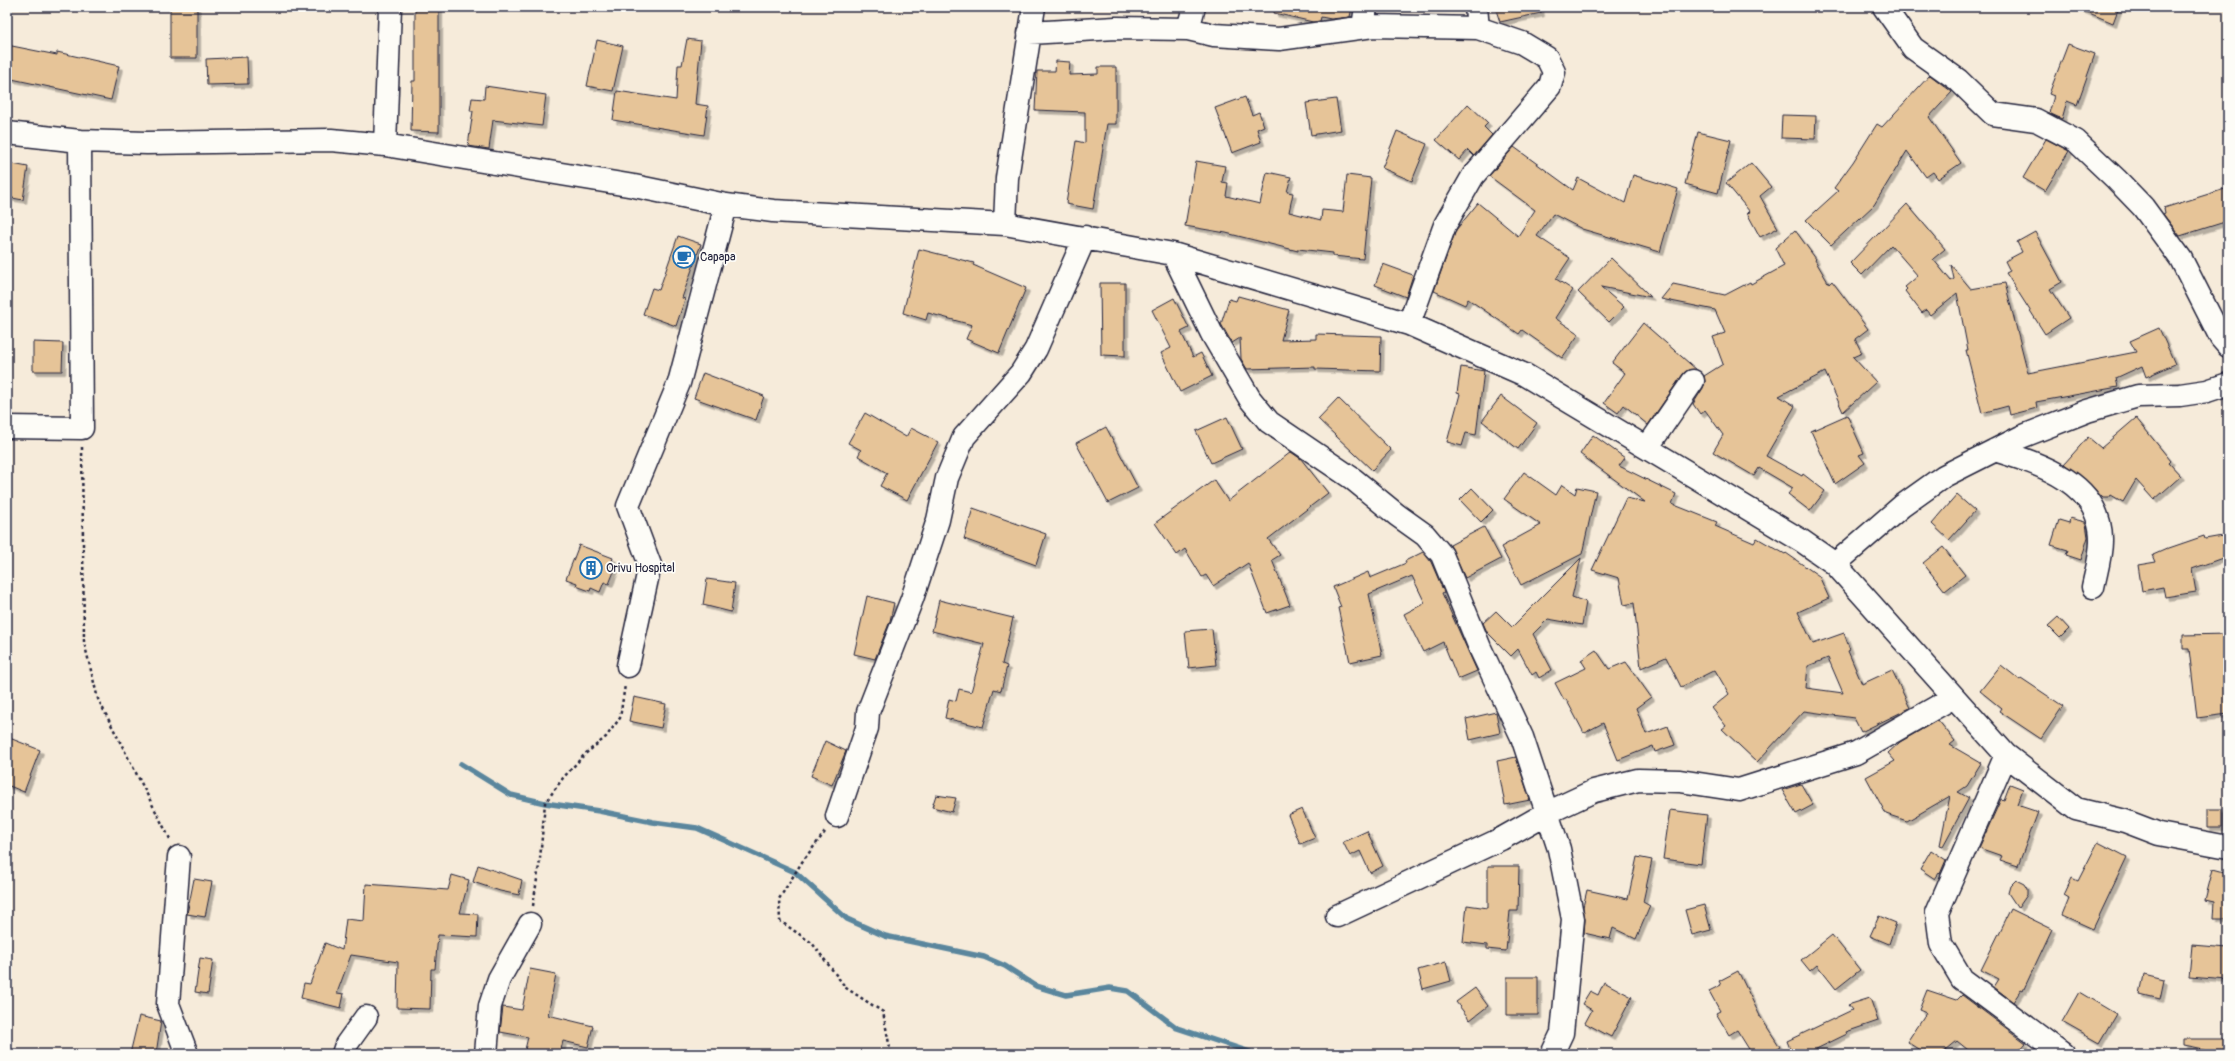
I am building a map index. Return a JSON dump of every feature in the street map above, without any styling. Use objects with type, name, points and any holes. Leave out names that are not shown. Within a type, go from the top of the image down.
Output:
[{"type":"street","points":[[385,145],[390,7]]},
{"type":"street","points":[[1004,224],[1007,178],[1028,33],[1034,7]]},
{"type":"street","points":[[1188,29],[1194,7]]},
{"type":"street","points":[[1884,7],[1912,48],[1958,80],[1993,114],[2036,120],[2076,141],[2116,179],[2143,207],[2181,259],[2221,338],[2228,346]]},
{"type":"street","points":[[1028,33],[1116,28],[1188,29],[1214,35],[1279,39],[1365,17],[1477,17],[1547,58],[1554,72],[1550,86],[1474,176],[1456,206],[1435,250],[1409,324]]},
{"type":"street","points":[[7,133],[80,141],[147,143],[331,140],[385,145],[634,186],[726,205],[773,211],[1004,224],[1085,237],[1173,254],[1409,324],[1525,375],[1802,541],[1835,564],[2006,755],[2076,809],[2125,821],[2159,834],[2228,847]]},
{"type":"street","points":[[7,427],[82,428],[80,141]]},
{"type":"street","points":[[628,666],[650,565],[628,506],[679,383],[726,205]]},
{"type":"street","points":[[837,816],[867,728],[868,712],[912,600],[938,520],[947,478],[964,437],[1016,379],[1036,349],[1085,237]]},
{"type":"street","points":[[1173,254],[1212,334],[1250,399],[1269,422],[1353,478],[1397,515],[1425,535],[1442,555],[1480,648],[1522,737],[1559,849],[1572,919],[1562,1033],[1552,1054]]},
{"type":"street","points":[[1647,448],[1693,381]]},
{"type":"street","points":[[1835,564],[1902,506],[1944,476],[2021,437],[2087,411],[2138,396],[2180,395],[2207,391],[2228,384]]},
{"type":"street","points":[[1995,450],[2041,464],[2080,490],[2091,503],[2099,522],[2101,541],[2093,587]]},
{"type":"street","points":[[1337,916],[1500,839],[1547,813],[1594,792],[1638,780],[1680,781],[1739,790],[1856,753],[1954,697]]},
{"type":"street","points":[[2006,755],[1936,914],[1941,944],[1962,979],[2063,1054]]},
{"type":"street","points":[[179,857],[168,1004],[187,1054]]},
{"type":"street","points":[[486,1054],[490,1006],[499,979],[530,924]]},
{"type":"street","points":[[343,1054],[346,1045],[366,1016]]},
{"type":"path","points":[[82,428],[84,642],[98,698],[179,857]]},
{"type":"path","points":[[530,924],[540,859],[545,804],[562,778],[585,754],[606,737],[620,718],[628,666]]},
{"type":"path","points":[[837,816],[802,862],[779,899],[780,921],[812,943],[846,988],[883,1012],[891,1054]]},
{"type":"building","points":[[170,7],[197,7],[197,58],[170,58]]},
{"type":"building","points":[[415,7],[439,7],[439,132],[411,131],[412,81],[415,81]]},
{"type":"building","points":[[1275,7],[1352,7],[1350,17],[1331,19],[1321,17],[1320,21],[1313,22],[1274,13]]},
{"type":"building","points":[[1495,7],[1540,7],[1541,13],[1500,22]]},
{"type":"building","points":[[2075,7],[2119,7],[2113,23]]},
{"type":"building","points":[[687,39],[701,41],[695,104],[708,106],[704,135],[613,120],[617,91],[676,100],[678,65],[682,65]]},
{"type":"building","points":[[597,40],[623,46],[613,91],[587,86]]},
{"type":"building","points":[[2068,44],[2095,54],[2077,105],[2067,101],[2062,119],[2049,113],[2054,96],[2049,94]]},
{"type":"building","points":[[7,45],[57,55],[57,52],[119,66],[111,100],[7,78]]},
{"type":"building","points":[[247,57],[248,84],[207,85],[206,59]]},
{"type":"building","points":[[1056,61],[1070,62],[1069,75],[1098,74],[1098,67],[1116,67],[1116,124],[1107,124],[1093,209],[1066,204],[1076,141],[1085,143],[1085,112],[1035,110],[1037,71],[1055,71]]},
{"type":"building","points":[[1930,75],[1952,92],[1929,117],[1961,163],[1938,179],[1933,172],[1926,177],[1907,151],[1874,205],[1831,245],[1806,220],[1838,191],[1834,188],[1853,162],[1877,124],[1882,127]]},
{"type":"building","points":[[485,86],[546,95],[542,126],[493,120],[489,149],[468,146],[473,111],[470,111],[472,98],[484,99]]},
{"type":"building","points":[[1245,97],[1252,115],[1259,112],[1264,126],[1257,129],[1261,142],[1232,153],[1215,108]]},
{"type":"building","points":[[1336,99],[1341,130],[1311,135],[1306,103]]},
{"type":"building","points":[[1468,104],[1488,123],[1484,127],[1492,135],[1474,156],[1468,150],[1459,160],[1436,140]]},
{"type":"building","points":[[1782,115],[1816,116],[1815,139],[1781,138]]},
{"type":"building","points":[[1397,131],[1427,144],[1412,181],[1382,168]]},
{"type":"building","points":[[1698,132],[1731,140],[1718,193],[1685,184]]},
{"type":"building","points":[[2046,139],[2069,151],[2045,191],[2023,178]]},
{"type":"building","points":[[1514,147],[1573,190],[1578,178],[1625,203],[1633,175],[1678,189],[1660,252],[1582,229],[1553,214],[1537,236],[1570,258],[1556,279],[1573,290],[1555,318],[1579,334],[1562,358],[1522,330],[1519,334],[1468,299],[1465,305],[1434,291],[1456,230],[1478,203],[1518,236],[1535,210],[1489,176]]},
{"type":"building","points":[[1196,161],[1225,166],[1222,182],[1228,183],[1226,196],[1260,204],[1267,172],[1291,177],[1287,192],[1293,193],[1289,212],[1321,220],[1322,210],[1343,212],[1347,175],[1371,178],[1363,259],[1333,256],[1333,253],[1298,249],[1298,251],[1226,233],[1185,226]]},
{"type":"building","points":[[7,163],[28,167],[23,200],[7,197]]},
{"type":"building","points":[[1751,163],[1771,187],[1760,196],[1778,228],[1760,237],[1747,213],[1750,212],[1726,183]]},
{"type":"building","points":[[2228,188],[2228,221],[2180,236],[2163,214],[2165,213],[2164,208]]},
{"type":"building","points":[[1907,204],[1945,249],[1933,259],[1951,281],[1954,279],[1951,265],[1971,289],[2005,283],[2028,373],[2136,352],[2130,341],[2159,328],[2175,364],[2146,377],[2142,366],[2116,378],[2118,387],[2036,402],[2037,408],[2010,415],[2008,406],[1982,413],[1966,350],[1968,350],[1957,293],[1930,315],[1926,310],[1922,313],[1905,291],[1907,289],[1905,287],[1918,276],[1891,245],[1862,275],[1850,263]]},
{"type":"building","points":[[1795,230],[1816,259],[1815,260],[1829,284],[1832,281],[1868,329],[1855,339],[1862,353],[1853,357],[1876,382],[1843,412],[1825,372],[1779,396],[1795,406],[1766,456],[1802,476],[1803,474],[1825,491],[1810,511],[1788,494],[1793,488],[1759,468],[1754,476],[1713,452],[1723,435],[1705,410],[1700,414],[1693,404],[1703,388],[1705,382],[1704,376],[1723,364],[1713,337],[1725,333],[1715,310],[1661,299],[1673,284],[1725,295],[1750,282],[1751,284],[1784,266],[1775,248]]},
{"type":"building","points":[[2035,232],[2062,282],[2050,289],[2069,318],[2045,334],[2006,273],[2010,271],[2005,261],[2022,252],[2017,242]]},
{"type":"building","points":[[678,236],[701,244],[682,298],[685,299],[676,326],[643,314],[652,288],[659,290]]},
{"type":"building","points":[[919,249],[974,263],[973,265],[1026,288],[999,353],[966,339],[972,325],[928,313],[926,320],[903,313]]},
{"type":"building","points":[[1611,258],[1651,297],[1601,287],[1624,307],[1609,322],[1578,292]]},
{"type":"building","points":[[1383,264],[1413,275],[1406,297],[1375,285]]},
{"type":"building","points":[[1100,283],[1125,283],[1125,356],[1101,355]]},
{"type":"building","points":[[1238,296],[1289,310],[1281,340],[1316,339],[1316,334],[1381,336],[1380,371],[1315,369],[1315,367],[1247,369],[1241,359],[1240,338],[1232,343],[1221,324],[1229,299],[1236,301]]},
{"type":"building","points":[[1174,298],[1189,328],[1181,332],[1193,357],[1201,353],[1212,376],[1180,392],[1161,353],[1171,348],[1152,310]]},
{"type":"building","points":[[1643,323],[1697,370],[1688,370],[1683,374],[1648,425],[1624,405],[1618,413],[1604,403],[1625,373],[1612,363]]},
{"type":"building","points":[[33,342],[63,343],[62,371],[33,371]]},
{"type":"building","points":[[1461,367],[1484,371],[1476,435],[1466,433],[1462,446],[1447,442],[1460,394],[1457,393]]},
{"type":"building","points":[[703,373],[764,396],[756,420],[694,398]]},
{"type":"building","points":[[1501,396],[1537,423],[1518,449],[1482,421]]},
{"type":"building","points":[[1338,398],[1391,450],[1372,470],[1318,419]]},
{"type":"building","points":[[865,413],[906,437],[911,428],[938,442],[907,500],[880,486],[887,473],[858,456],[861,450],[848,443]]},
{"type":"building","points":[[1847,415],[1864,453],[1859,455],[1865,463],[1835,484],[1811,431]]},
{"type":"building","points":[[1227,417],[1242,449],[1211,463],[1196,431]]},
{"type":"building","points":[[2136,418],[2171,461],[2169,463],[2181,476],[2154,500],[2136,480],[2123,502],[2111,495],[2109,498],[2103,498],[2087,481],[2064,464],[2088,437],[2101,448]]},
{"type":"building","points":[[1106,427],[1138,488],[1108,503],[1076,443]]},
{"type":"building","points":[[1593,435],[1625,458],[1619,466],[1676,494],[1672,504],[1717,522],[1715,526],[1754,543],[1757,538],[1785,554],[1786,553],[1819,576],[1829,598],[1798,612],[1813,644],[1844,633],[1850,650],[1848,651],[1862,684],[1892,670],[1910,708],[1861,732],[1854,718],[1804,711],[1757,762],[1722,729],[1726,726],[1712,708],[1729,694],[1715,670],[1681,687],[1666,657],[1641,668],[1634,603],[1624,605],[1619,578],[1592,570],[1626,498],[1645,502],[1580,454]],"holes":[[[1828,658],[1843,693],[1806,688],[1808,666]]]},
{"type":"building","points":[[1291,452],[1301,459],[1328,493],[1268,539],[1280,555],[1272,560],[1290,605],[1267,613],[1248,563],[1213,586],[1206,575],[1202,577],[1185,549],[1177,555],[1155,523],[1214,480],[1228,501]]},
{"type":"building","points":[[1524,472],[1556,495],[1562,485],[1575,494],[1577,487],[1596,491],[1582,554],[1521,585],[1501,547],[1541,525],[1504,499]]},
{"type":"building","points":[[1472,488],[1493,510],[1481,522],[1460,500]]},
{"type":"building","points":[[1957,495],[1975,511],[1949,540],[1932,524]]},
{"type":"building","points":[[973,508],[1046,534],[1036,565],[964,539]]},
{"type":"building","points":[[2070,518],[2085,522],[2086,524],[2088,537],[2081,560],[2066,555],[2068,550],[2051,545],[2059,520],[2069,523]]},
{"type":"building","points":[[1484,527],[1501,559],[1465,578],[1450,545]]},
{"type":"building","points":[[2228,535],[2228,556],[2192,569],[2196,592],[2165,597],[2163,587],[2142,591],[2138,565],[2156,562],[2153,555],[2204,536],[2205,539]]},
{"type":"building","name":"Orivu Hospital","points":[[579,545],[613,558],[610,567],[615,569],[609,584],[604,582],[600,592],[591,588],[590,591],[576,586],[577,583],[566,579]]},
{"type":"building","points":[[1943,547],[1965,575],[1945,591],[1923,563]]},
{"type":"building","points":[[1423,552],[1431,562],[1444,592],[1442,593],[1477,671],[1458,679],[1443,642],[1423,652],[1404,614],[1425,603],[1412,576],[1369,594],[1382,655],[1350,662],[1338,608],[1341,607],[1333,587],[1368,572],[1370,578],[1406,563],[1405,561]]},
{"type":"building","points":[[1581,558],[1572,597],[1586,602],[1582,625],[1548,619],[1533,634],[1552,670],[1539,678],[1536,672],[1532,675],[1518,649],[1511,656],[1487,632],[1483,623],[1496,611],[1512,627]]},
{"type":"building","points":[[707,579],[735,583],[731,612],[703,605]]},
{"type":"building","points":[[867,596],[894,603],[890,621],[875,659],[854,654]]},
{"type":"building","points":[[939,600],[1013,618],[1002,664],[1007,666],[1001,691],[994,689],[983,727],[945,718],[949,699],[956,701],[959,689],[971,692],[984,644],[932,631]]},
{"type":"building","points":[[2058,617],[2069,629],[2060,638],[2048,626]]},
{"type":"building","points":[[1212,629],[1216,665],[1189,668],[1185,631]]},
{"type":"building","points":[[2227,634],[2228,714],[2197,718],[2189,649],[2183,649],[2183,635]]},
{"type":"building","points":[[1596,650],[1609,669],[1626,662],[1651,697],[1636,708],[1646,734],[1668,726],[1675,745],[1655,752],[1653,746],[1618,760],[1603,723],[1584,733],[1566,699],[1564,700],[1555,683],[1586,668],[1581,660]]},
{"type":"building","points":[[2001,665],[2020,680],[2021,678],[2063,706],[2041,739],[1999,711],[2001,708],[1980,691]]},
{"type":"building","points":[[634,697],[666,704],[661,728],[629,721]]},
{"type":"building","points":[[1496,712],[1500,733],[1470,740],[1466,719]]},
{"type":"building","points":[[1938,720],[1955,741],[1950,745],[1981,763],[1967,786],[1958,792],[1969,798],[1943,846],[1940,845],[1950,796],[1907,821],[1886,814],[1866,777],[1895,761],[1888,753],[1900,742]]},
{"type":"building","points":[[7,737],[40,750],[24,792],[7,785]]},
{"type":"building","points":[[825,741],[846,751],[832,785],[811,776]]},
{"type":"building","points":[[1516,757],[1530,800],[1505,805],[1497,761]]},
{"type":"building","points":[[1801,784],[1813,805],[1796,814],[1782,790]]},
{"type":"building","points":[[2010,784],[2023,789],[2017,805],[2038,812],[2018,866],[2000,860],[2002,856],[1979,848],[2001,799],[2004,800]]},
{"type":"building","points":[[936,795],[956,798],[952,812],[932,807]]},
{"type":"building","points":[[1302,809],[1315,838],[1300,844],[1288,815]]},
{"type":"building","points":[[2207,809],[2222,809],[2222,827],[2207,827]]},
{"type":"building","points":[[1670,810],[1707,815],[1701,864],[1663,859]]},
{"type":"building","points":[[1367,831],[1383,866],[1370,873],[1360,851],[1350,856],[1343,842]]},
{"type":"building","points":[[2098,842],[2127,857],[2093,929],[2062,915],[2069,898],[2064,895],[2072,878],[2078,881]]},
{"type":"building","points":[[1931,850],[1946,860],[1940,874],[1939,873],[1935,879],[1920,869]]},
{"type":"building","points":[[1637,857],[1652,860],[1643,902],[1650,906],[1636,939],[1613,928],[1610,939],[1584,933],[1585,920],[1583,907],[1587,890],[1628,899]]},
{"type":"building","points":[[478,865],[522,880],[519,895],[500,891],[473,882]]},
{"type":"building","points":[[1488,866],[1519,866],[1518,911],[1510,911],[1506,951],[1487,949],[1487,945],[1463,942],[1467,905],[1488,908]]},
{"type":"building","points":[[2213,869],[2228,873],[2228,919],[2213,919],[2214,902],[2205,900]]},
{"type":"building","points":[[452,875],[469,880],[460,913],[478,914],[477,937],[438,935],[435,969],[431,969],[430,1009],[397,1008],[398,962],[351,955],[337,993],[344,994],[341,1008],[301,998],[304,983],[310,984],[325,943],[342,950],[346,919],[364,921],[366,884],[448,890]]},
{"type":"building","points":[[194,879],[212,882],[205,917],[187,914]]},
{"type":"building","points":[[2016,880],[2024,884],[2027,889],[2027,895],[2018,908],[2008,893],[2010,886]]},
{"type":"building","points":[[1704,905],[1711,930],[1692,935],[1685,910]]},
{"type":"building","points":[[2011,909],[2052,929],[2023,991],[2021,990],[2013,1002],[1994,987],[1999,979],[1981,970]]},
{"type":"building","points":[[1879,916],[1896,923],[1889,944],[1870,936]]},
{"type":"building","points":[[1832,935],[1860,970],[1836,989],[1817,965],[1810,971],[1801,960]]},
{"type":"building","points":[[2192,945],[2228,948],[2228,980],[2189,977]]},
{"type":"building","points":[[200,958],[213,960],[208,994],[195,992]]},
{"type":"building","points":[[1446,962],[1451,981],[1423,989],[1418,970]]},
{"type":"building","points":[[530,969],[556,974],[548,1015],[593,1026],[588,1047],[563,1041],[560,1054],[524,1054],[528,1037],[500,1032],[503,1007],[522,1010]]},
{"type":"building","points":[[1738,971],[1760,1016],[1780,1047],[1769,1054],[1752,1054],[1737,1030],[1729,1035],[1716,1013],[1720,1011],[1709,991],[1721,985],[1719,981]]},
{"type":"building","points":[[2144,975],[2164,980],[2160,999],[2140,994]]},
{"type":"building","points":[[1507,977],[1538,977],[1538,1015],[1507,1015]]},
{"type":"building","points":[[1604,982],[1632,997],[1611,1037],[1585,1023],[1592,1010],[1582,1004],[1590,991],[1598,995]]},
{"type":"building","points":[[1475,988],[1488,1006],[1470,1020],[1456,1002]]},
{"type":"building","points":[[1927,990],[1957,1000],[1962,995],[2026,1043],[2016,1054],[1973,1054],[1957,1041],[1941,1054],[1926,1054],[1907,1042],[1926,1013],[1919,1010]]},
{"type":"building","points":[[2079,992],[2116,1014],[2099,1043],[2062,1022]]},
{"type":"building","points":[[1870,998],[1878,1021],[1846,1032],[1847,1034],[1806,1054],[1792,1054],[1787,1041],[1852,1010],[1848,1005]]},
{"type":"building","points":[[139,1016],[161,1021],[156,1054],[130,1054]]},
{"type":"building","points":[[2183,1039],[2228,1039],[2228,1054],[2183,1045]]},
{"type":"waterway","points":[[461,764],[511,795],[545,803],[599,811],[653,822],[697,828],[795,872],[847,919],[885,936],[984,957],[1005,966],[1036,986],[1066,995],[1110,988],[1128,991],[1177,1028],[1256,1054]]},
{"type":"place","name":"Capapa","points":[[684,257]]},
{"type":"place","name":"Orivu Hospital","points":[[591,568]]}]
